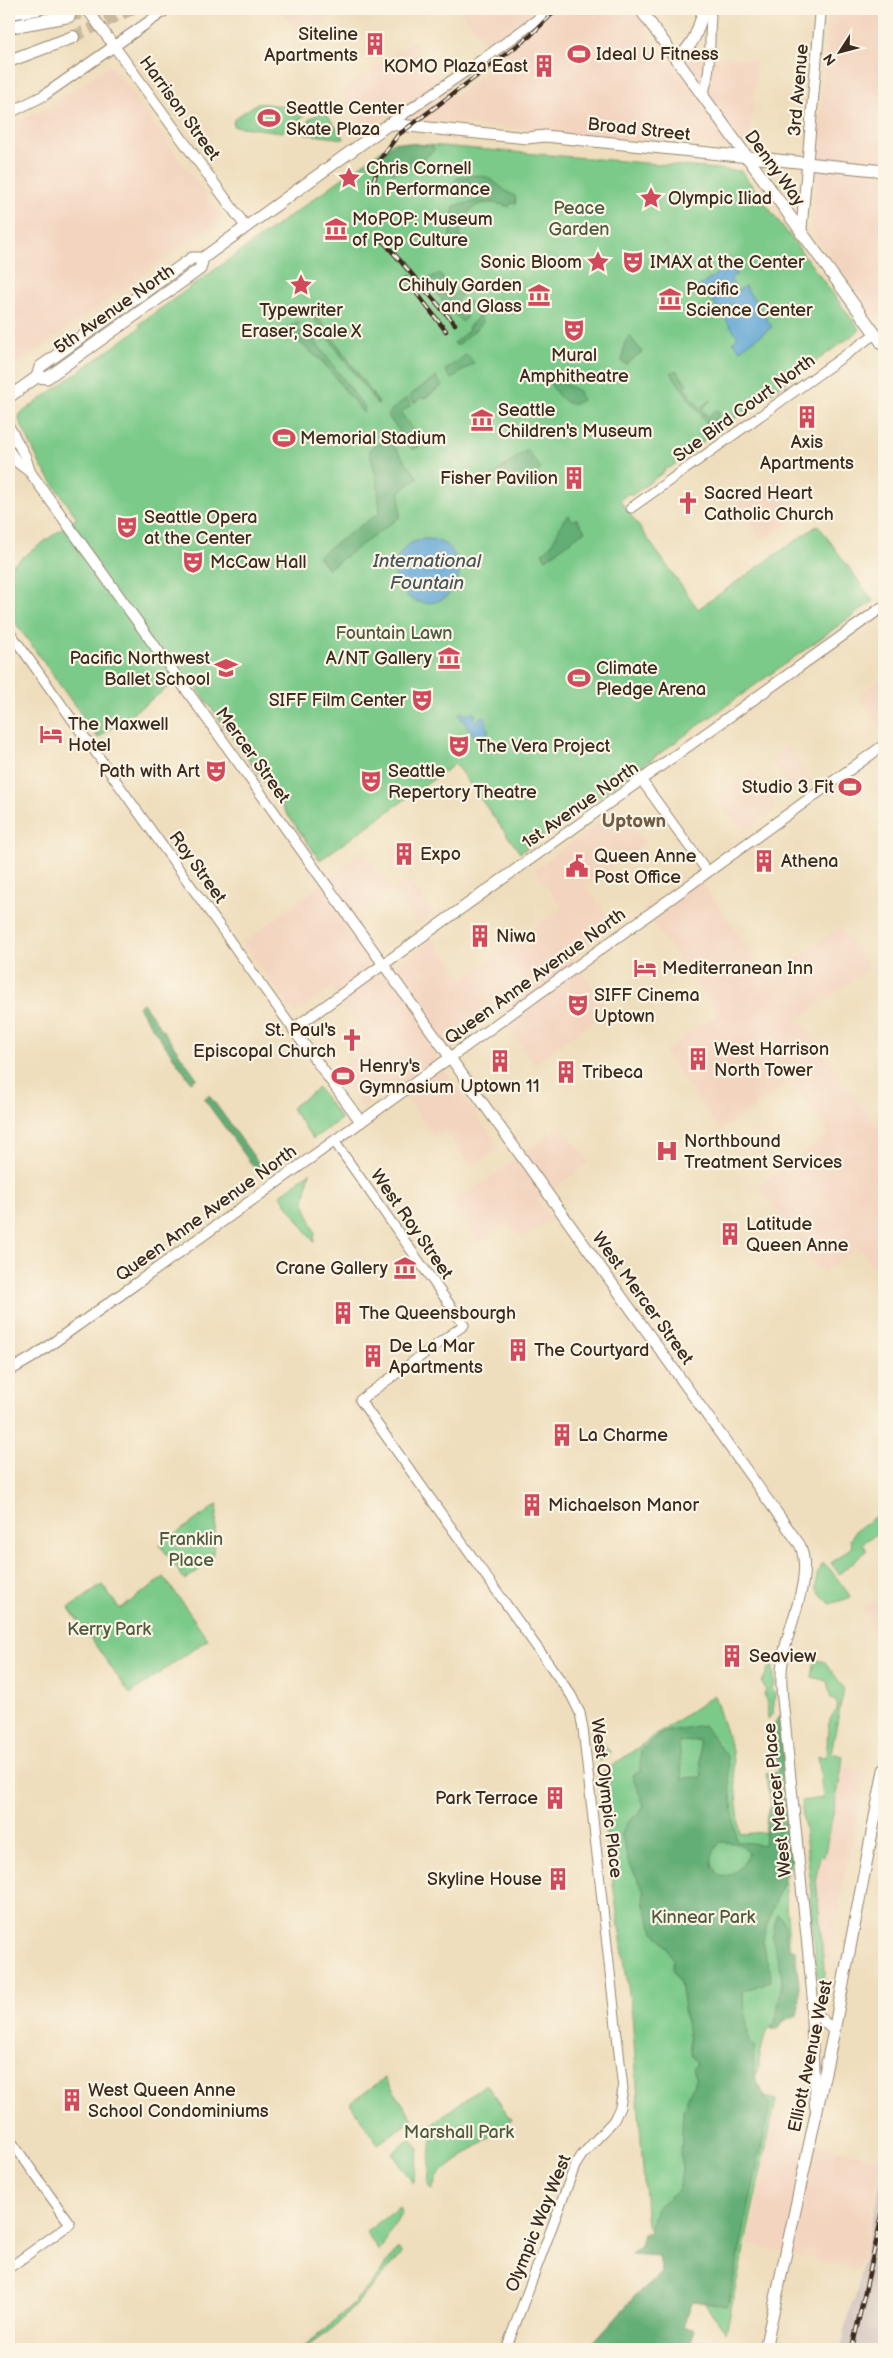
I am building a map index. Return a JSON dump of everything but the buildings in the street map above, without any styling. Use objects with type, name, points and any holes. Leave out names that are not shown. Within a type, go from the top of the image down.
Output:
[{"type":"highway","points":[[9,13],[11,9]]},
{"type":"highway","points":[[9,13],[37,9]]},
{"type":"highway","points":[[9,27],[69,16]]},
{"type":"highway","points":[[9,61],[73,37]]},
{"type":"highway","points":[[9,68],[33,53]]},
{"type":"main road","name":"Harrison Street","points":[[87,9],[246,227]]},
{"type":"main road","points":[[9,113],[43,96],[167,9]]},
{"type":"main road","name":"5th Avenue North","points":[[9,397],[37,377],[40,367],[192,258],[203,258],[552,9]]},
{"type":"main road","name":"Denny Way","points":[[640,9],[802,234],[880,333],[884,346]]},
{"type":"main road","points":[[676,59],[695,40],[704,9]]},
{"type":"main road","name":"3rd Avenue","points":[[802,234],[821,9]]},
{"type":"main road","name":"Broad Street","points":[[389,124],[527,138],[554,137],[884,171]]},
{"type":"main road","name":"Mercer Street","points":[[9,427],[26,456],[30,472]]},
{"type":"main road","name":"Mercer Street","points":[[9,451],[17,462],[30,472],[450,1057]]},
{"type":"main road","name":"1st Avenue North","points":[[293,1028],[642,781],[884,606]]},
{"type":"main road","name":"Queen Anne Avenue North","points":[[9,1371],[34,1357],[884,745]]},
{"type":"main road","name":"Roy Street","points":[[293,1028],[361,1122]]},
{"type":"main road","name":"West Mercer Street","points":[[450,1057],[795,1536],[805,1561]]},
{"type":"main road","name":"West Mercer Place","points":[[805,1561],[801,1591],[781,1669],[810,1983],[818,2016],[834,2031]]},
{"type":"main road","name":"Elliott Avenue West","points":[[765,2349],[834,2031],[884,1770]]},
{"type":"main road","points":[[810,1983],[816,2115]]},
{"type":"street","points":[[702,96],[706,88],[709,50],[711,16],[708,9]]},
{"type":"street","name":"Sue Bird Court North","points":[[632,508],[880,333]]},
{"type":"street","name":"Roy Street","points":[[9,631],[293,1028]]},
{"type":"street","points":[[642,781],[707,871]]},
{"type":"street","name":"West Roy Street","points":[[334,1141],[464,1325],[360,1400]]},
{"type":"street","name":"West Olympic Place","points":[[360,1400],[569,1692],[580,1713],[623,2089]]},
{"type":"street","name":"Olympic Way West","points":[[506,2349],[575,2166],[582,2155],[614,2120],[620,2107],[623,2089]]},
{"type":"street","points":[[9,2138],[70,2224],[9,2268]]},
{"type":"shaded area","points":[[281,9],[341,9],[301,37]]},
{"type":"shaded area","points":[[460,9],[646,9],[645,29],[662,53],[757,60],[750,141],[725,148],[382,117],[367,128],[341,92],[412,41],[453,97],[499,64]]},
{"type":"shaded area","points":[[829,9],[884,9],[884,309],[874,317],[812,231]]},
{"type":"shaded area","points":[[106,67],[113,67],[222,218],[9,371],[9,126],[49,107]]},
{"type":"shaded area","points":[[777,476],[803,512],[763,541],[737,505]]},
{"type":"shaded area","points":[[884,677],[884,730],[883,731],[858,696]]},
{"type":"shaded area","points":[[787,746],[813,782],[795,794],[770,759]]},
{"type":"shaded area","points":[[752,772],[777,807],[743,832],[718,797]]},
{"type":"shaded area","points":[[620,807],[646,843],[586,886],[614,925],[571,956],[610,1010],[534,1064],[496,1012],[434,1056],[500,1148],[472,1168],[445,1130],[435,1137],[396,1084],[362,1108],[335,1071],[372,1044],[331,988],[294,1015],[243,943],[364,852],[392,891],[343,928],[378,978],[434,939],[463,979],[562,907],[534,870]]},
{"type":"shaded area","points":[[695,872],[770,978],[840,927],[870,969],[800,1019],[884,1137],[884,1283],[858,1247],[822,1273],[759,1186],[830,1134],[792,1080],[721,1131],[664,1052],[718,1013],[643,910]]},
{"type":"shaded area","points":[[410,879],[434,913],[417,926],[392,891]]},
{"type":"shaded area","points":[[562,1125],[589,1163],[538,1200],[550,1219],[526,1236],[518,1236],[508,1223],[480,1243],[452,1205]]},
{"type":"shaded area","points":[[884,1593],[884,1653],[872,1635],[867,1616],[863,1611],[865,1607]]},
{"type":"shaded area","points":[[841,1766],[866,1771],[826,1971],[824,1970],[816,1877],[820,1856],[824,1856],[840,1780]]},
{"type":"shaded area","points":[[772,2118],[798,2122],[795,2139],[883,2159],[858,2270],[748,2244]]},
{"type":"shaded area","points":[[884,2166],[884,2349],[841,2349],[852,2302],[854,2302]]},
{"type":"green space","name":"Seattle Center Skate Plaza","points":[[257,103],[304,108],[304,116],[282,132],[233,126],[234,119]]},
{"type":"green space","name":"Seattle Center Skate Plaza","points":[[324,111],[344,139],[306,134],[309,119]]},
{"type":"green space","points":[[393,142],[741,171],[860,330],[703,441],[690,453],[688,451],[678,458],[680,461],[669,468],[664,468],[665,471],[631,496],[629,493],[620,500],[698,609],[818,525],[873,601],[520,853],[455,764],[320,860],[187,674],[98,738],[9,614],[9,567],[77,518],[41,466],[19,420],[20,414],[141,327],[139,324]]},
{"type":"green space","points":[[398,142],[432,146],[435,149],[416,163],[393,173],[380,155]]},
{"type":"green space","points":[[478,175],[489,178],[515,196],[516,204],[511,203],[509,207],[498,204],[480,204],[467,213],[463,221],[460,241],[449,240],[454,206],[478,201],[475,187],[451,193],[454,181],[459,177]]},
{"type":"green space","points":[[439,273],[446,283],[441,287],[444,295],[446,294],[449,298],[458,291],[462,296],[456,301],[467,317],[462,322],[425,281]]},
{"type":"green space","points":[[468,300],[471,304],[473,302],[481,313],[482,324],[457,346],[454,343],[469,330],[468,328],[478,317],[466,301]]},
{"type":"green space","points":[[313,310],[379,403],[377,404],[312,316]]},
{"type":"green space","points":[[296,322],[300,323],[296,326],[300,331],[309,333],[365,408],[363,413],[323,362],[289,334],[286,329]]},
{"type":"green space","points":[[629,335],[642,352],[626,364],[622,362],[624,345]]},
{"type":"green space","points":[[467,354],[474,363],[451,379],[445,370]]},
{"type":"green space","points":[[676,370],[687,384],[684,386],[700,408],[711,400],[702,409],[708,417],[715,410],[719,411],[719,415],[715,420],[718,427],[710,428],[671,373]]},
{"type":"green space","points":[[436,377],[442,386],[414,403],[409,396]]},
{"type":"green space","points":[[553,378],[579,391],[582,400],[572,404],[564,401],[551,385]]},
{"type":"green space","points":[[407,398],[411,405],[401,413],[421,441],[421,445],[413,450],[388,416],[390,411]]},
{"type":"green space","points":[[387,437],[418,478],[400,491],[400,517],[328,569],[318,556],[380,512],[377,480],[369,449]]},
{"type":"green space","points":[[527,450],[541,469],[537,472],[542,478],[533,484],[515,479],[498,484],[490,477]]},
{"type":"green space","points":[[568,515],[573,521],[576,518],[585,531],[546,559],[542,553],[552,544],[564,519]]},
{"type":"green space","points":[[143,1003],[197,1078],[191,1082],[138,1007]]},
{"type":"green space","points":[[318,1088],[341,1119],[313,1139],[291,1108]]},
{"type":"green space","points":[[209,1095],[263,1169],[258,1173],[204,1099]]},
{"type":"green space","points":[[310,1172],[304,1202],[315,1233],[314,1242],[280,1195]]},
{"type":"green space","name":"Franklin Place","points":[[218,1504],[212,1561],[185,1580],[160,1545]]},
{"type":"green space","points":[[884,1510],[884,1529],[863,1543],[867,1551],[839,1574],[831,1563],[852,1547],[850,1541],[854,1532]]},
{"type":"green space","points":[[822,1563],[830,1569],[851,1597],[830,1604],[816,1589],[817,1574]]},
{"type":"green space","name":"Kerry Park","points":[[164,1577],[208,1639],[130,1694],[69,1608],[102,1585],[120,1609]]},
{"type":"green space","points":[[815,1659],[825,1662],[844,1688],[831,1753],[843,1756],[840,1780],[824,1857],[820,1856],[816,1877],[824,1970],[826,1971],[821,1988],[818,1980],[810,1900],[812,1893],[801,1801],[823,1798],[818,1756],[826,1757],[830,1720],[837,1710],[837,1702],[831,1699],[827,1681],[812,1677]]},
{"type":"green space","points":[[772,1661],[775,1685],[772,1689],[775,1692],[773,1714],[768,1719],[767,1701],[764,1694],[766,1691],[762,1682]]},
{"type":"green space","name":"Kinnear Park","points":[[714,1695],[732,1751],[740,1834],[780,1831],[794,2001],[798,2015],[770,2027],[764,2038],[752,2093],[776,2100],[726,2332],[647,2226],[632,2014],[597,1776]]},
{"type":"green space","name":"Kinnear Park","points":[[779,1716],[794,1857],[776,1900],[764,1936],[763,1948],[771,1981],[743,1991],[749,2042],[755,2047],[754,2072],[765,2099],[770,2105],[728,2306],[693,2301],[683,2326],[695,2330],[689,2349],[587,2349],[635,2296],[662,2273],[659,2256],[631,2254],[640,2245],[643,2234],[650,2232],[655,2209],[678,2190],[682,2170],[683,2110],[696,2077],[693,2069],[697,2063],[691,2055],[680,1983],[673,1970],[673,1959],[662,1939],[654,1932],[644,1905],[643,1889],[628,1861],[622,1836],[620,1835],[628,1821],[640,1813],[644,1805],[632,1775],[640,1772],[641,1750],[664,1732],[703,1725],[727,1756],[736,1841],[764,1845],[767,1815],[771,1806],[766,1773],[778,1772],[772,1728]],"holes":[[[699,1740],[702,1777],[682,1778],[679,1742]],[[721,1842],[741,1845],[749,1854],[739,1868],[723,1877],[714,1870],[712,1865],[714,1851]]]},
{"type":"green space","points":[[591,1727],[610,1752],[609,1756],[600,1761],[595,1759]]},
{"type":"green space","points":[[777,1914],[784,1922],[788,1948],[795,1950],[800,1994],[799,2013],[786,2017],[778,2029],[771,2029],[775,2023],[782,1984],[781,1970],[772,1938]]},
{"type":"green space","points":[[385,2078],[413,2119],[378,2144],[350,2103]]},
{"type":"green space","name":"Marshall Park","points":[[486,2084],[512,2120],[439,2174],[432,2190],[428,2185],[433,2123]]},
{"type":"green space","points":[[409,2140],[413,2141],[419,2149],[413,2183],[392,2153]]},
{"type":"green space","points":[[399,2207],[402,2211],[379,2252],[366,2232]]},
{"type":"green space","points":[[398,2248],[402,2254],[337,2325],[304,2349],[300,2349],[354,2303]]},
{"type":"water","points":[[730,264],[737,274],[730,279],[738,291],[745,286],[772,327],[740,350],[733,341],[738,337],[706,292],[700,295],[696,289]]},
{"type":"water","name":"International Fountain","points":[[421,539],[433,539],[450,548],[457,559],[459,571],[457,583],[450,594],[433,603],[421,603],[409,598],[400,589],[395,577],[395,565],[400,553],[409,544]]},
{"type":"water","points":[[462,712],[466,715],[473,712],[478,721],[481,716],[485,717],[488,730],[487,738],[483,736],[480,738],[478,736],[475,737],[458,714]]},
{"type":"tunnel","points":[[69,16],[102,9]]},
{"type":"tunnel","points":[[73,37],[132,9]]},
{"type":"railway","points":[[373,183],[381,158],[398,135],[530,36],[557,9]]},
{"type":"railway","points":[[383,241],[455,324]]},
{"type":"railway","points":[[405,278],[446,331]]},
{"type":"railway","points":[[852,2349],[884,2207]]},
{"type":"place","name":"Siteline Apartments","points":[[375,44]]},
{"type":"place","name":"Ideal U Fitness","points":[[579,54]]},
{"type":"place","name":"KOMO Plaza East","points":[[544,66]]},
{"type":"place","name":"Seattle Center Skate Plaza","points":[[269,118]]},
{"type":"place","name":"Chris Cornell in Performance","points":[[349,178]]},
{"type":"place","name":"Olympic Iliad","points":[[651,198]]},
{"type":"place","name":"MoPOP: Museum of Pop Culture","points":[[336,229]]},
{"type":"place","name":"Sonic Bloom","points":[[598,262]]},
{"type":"place","name":"IMAX at the Center","points":[[633,262]]},
{"type":"place","name":"Typewriter Eraser, Scale X","points":[[301,285]]},
{"type":"place","name":"Chihuly Garden and Glass","points":[[539,295]]},
{"type":"place","name":"Pacific Science Center","points":[[670,299]]},
{"type":"place","name":"Mural Amphitheatre","points":[[574,330]]},
{"type":"place","name":"Axis Apartments","points":[[807,417]]},
{"type":"place","name":"Seattle Children's Museum","points":[[482,420]]},
{"type":"place","name":"Memorial Stadium","points":[[284,438]]},
{"type":"place","name":"Fisher Pavilion","points":[[574,478]]},
{"type":"place","name":"Sacred Heart Catholic Church","points":[[688,503]]},
{"type":"place","name":"Seattle Opera at the Center","points":[[127,527]]},
{"type":"place","name":"McCaw Hall","points":[[193,562]]},
{"type":"place","name":"A/NT Gallery","points":[[449,658]]},
{"type":"place","name":"Pacific Northwest Ballet School","points":[[226,668]]},
{"type":"place","name":"Climate Pledge Arena","points":[[579,678]]},
{"type":"place","name":"SIFF Film Center","points":[[422,700]]},
{"type":"place","name":"The Maxwell Hotel","points":[[51,734]]},
{"type":"place","name":"The Vera Project","points":[[459,746]]},
{"type":"place","name":"Path with Art","points":[[216,771]]},
{"type":"place","name":"Seattle Repertory Theatre","points":[[371,781]]},
{"type":"place","name":"Studio 3 Fit","points":[[850,787]]},
{"type":"place","name":"Expo","points":[[404,854]]},
{"type":"place","name":"Athena","points":[[764,861]]},
{"type":"place","name":"Queen Anne Post Office","points":[[577,866]]},
{"type":"place","name":"Niwa","points":[[480,936]]},
{"type":"place","name":"Mediterranean Inn","points":[[645,968]]},
{"type":"place","name":"SIFF Cinema Uptown","points":[[578,1005]]},
{"type":"place","name":"St. Paul's Episcopal Church","points":[[352,1040]]},
{"type":"place","name":"West Harrison North Tower","points":[[698,1059]]},
{"type":"place","name":"Uptown 11","points":[[500,1061]]},
{"type":"place","name":"Tribeca","points":[[566,1072]]},
{"type":"place","name":"Henry's Gymnasium","points":[[343,1076]]},
{"type":"place","name":"Northbound Treatment Services","points":[[667,1151]]},
{"type":"place","name":"Latitude Queen Anne","points":[[730,1234]]},
{"type":"place","name":"Crane Gallery","points":[[405,1268]]},
{"type":"place","name":"The Queensbourgh","points":[[343,1313]]},
{"type":"place","name":"The Courtyard","points":[[518,1350]]},
{"type":"place","name":"De La Mar Apartments","points":[[373,1356]]},
{"type":"place","name":"La Charme","points":[[562,1435]]},
{"type":"place","name":"Michaelson Manor","points":[[532,1505]]},
{"type":"place","name":"Seaview","points":[[732,1656]]},
{"type":"place","name":"Park Terrace","points":[[555,1798]]},
{"type":"place","name":"Skyline House","points":[[558,1879]]},
{"type":"place","name":"West Queen Anne School Condominiums","points":[[72,2100]]},
{"type":"district","name":"Uptown","points":[[634,820]]},
{"type":"park label","name":"Peace Garden","points":[[579,218]]},
{"type":"park label","name":"Fountain Lawn","points":[[394,633]]}]
